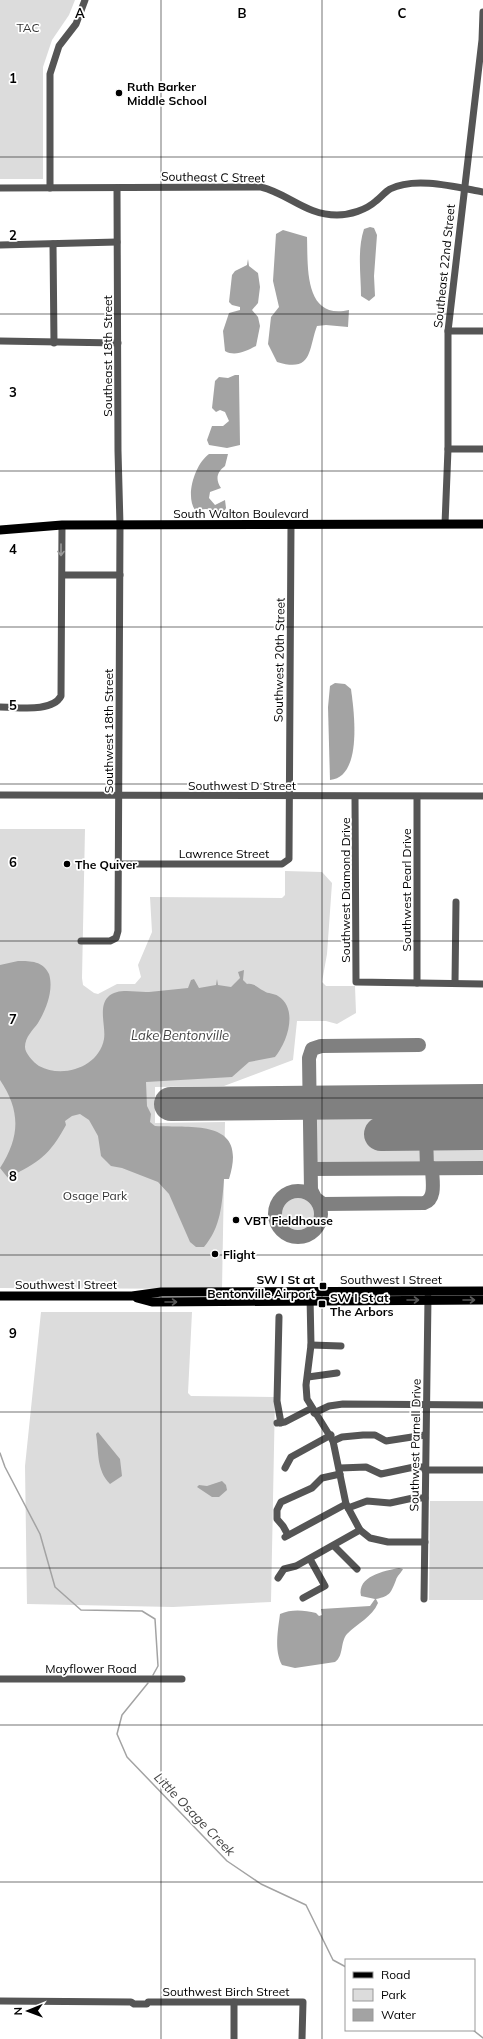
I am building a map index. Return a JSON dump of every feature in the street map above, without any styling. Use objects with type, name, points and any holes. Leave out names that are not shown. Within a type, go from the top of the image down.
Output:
[{"type":"main road","name":"South Walton Boulevard","points":[[0,530],[62,525],[483,524]]},
{"type":"main road","name":"Southwest I Street","points":[[428,1296],[483,1291]]},
{"type":"main road","name":"Southwest I Street","points":[[0,1296],[132,1296],[152,1302],[310,1296],[428,1296],[483,1300]]},
{"type":"street","points":[[50,188],[50,74],[59,46],[76,24],[85,0]]},
{"type":"street","name":"Southeast 22nd Street","points":[[445,524],[448,449],[448,331],[482,40],[483,12]]},
{"type":"street","name":"Southeast C Street","points":[[0,188],[261,187],[275,190],[304,208],[336,215],[346,215],[366,208],[391,189],[410,183],[464,188],[483,192]]},
{"type":"street","name":"Southeast 18th Street","points":[[117,188],[118,451],[120,525]]},
{"type":"street","points":[[0,245],[117,242]]},
{"type":"street","points":[[53,244],[54,343]]},
{"type":"street","points":[[448,331],[483,331]]},
{"type":"street","points":[[0,341],[118,343]]},
{"type":"street","points":[[448,449],[483,449]]},
{"type":"street","points":[[0,707],[48,707],[54,704],[61,696],[63,575],[62,525]]},
{"type":"street","name":"Southwest 18th Street","points":[[81,942],[110,941],[116,938],[118,931],[120,525]]},
{"type":"street","name":"Southwest 20th Street","points":[[288,796],[291,525]]},
{"type":"street","points":[[63,575],[120,575]]},
{"type":"street","name":"Southwest D Street","points":[[0,795],[355,797],[483,796]]},
{"type":"street","name":"Lawrence Street","points":[[118,864],[282,864],[289,859],[288,796]]},
{"type":"street","name":"Southwest Diamond Drive","points":[[355,797],[356,982],[417,983]]},
{"type":"street","name":"Southwest Pearl Drive","points":[[417,797],[417,983]]},
{"type":"street","points":[[455,983],[456,902]]},
{"type":"street","points":[[417,983],[483,984]]},
{"type":"street","points":[[310,1296],[311,1346],[307,1399],[313,1411],[332,1438],[347,1506],[360,1530],[370,1538],[425,1542]]},
{"type":"street","name":"Southwest Parnell Drive","points":[[424,1599],[428,1296]]},
{"type":"street","points":[[279,1317],[277,1401],[279,1423],[335,1404],[483,1405]]},
{"type":"street","points":[[311,1346],[341,1346]]},
{"type":"street","points":[[308,1377],[337,1374]]},
{"type":"street","points":[[284,1468],[291,1457],[332,1438],[375,1435],[388,1441],[410,1436],[425,1435]]},
{"type":"street","points":[[425,1498],[413,1498],[390,1503],[367,1501],[347,1506],[286,1536],[283,1526],[277,1519],[277,1510],[281,1502],[312,1488],[322,1478],[340,1471],[366,1467],[380,1474],[414,1467],[483,1470]]},
{"type":"street","points":[[278,1578],[284,1569],[291,1568],[310,1559],[360,1530]]},
{"type":"street","points":[[334,1546],[357,1568]]},
{"type":"street","points":[[303,1598],[324,1586],[310,1559]]},
{"type":"street","name":"Mayflower Road","points":[[0,1679],[182,1679]]},
{"type":"street","name":"Southwest Birch Street","points":[[0,2001],[131,2002],[134,2000],[146,2000],[148,2002],[303,2002],[302,2039]]},
{"type":"street","points":[[234,2002],[234,2039]]},
{"type":"green space","name":"TAC","points":[[0,0],[75,0],[69,15],[52,40],[43,67],[43,179],[0,179]]},
{"type":"green space","name":"Osage Park","points":[[0,829],[85,829],[82,978],[83,985],[94,993],[98,994],[117,984],[135,984],[141,977],[138,965],[152,932],[150,897],[282,898],[285,895],[285,871],[322,872],[332,883],[327,954],[322,982],[326,986],[355,986],[356,1013],[337,1024],[326,1021],[297,1021],[293,1060],[224,1086],[155,1087],[155,1123],[225,1122],[222,1289],[0,1288]]},
{"type":"green space","points":[[483,1108],[483,1163],[348,1165],[317,1162],[313,1138],[313,1125],[318,1116],[323,1114],[339,1110]]},
{"type":"green space","points":[[298,1195],[308,1198],[314,1204],[317,1214],[314,1224],[308,1230],[298,1233],[288,1230],[282,1224],[279,1214],[282,1204],[288,1198]]},
{"type":"green space","points":[[41,1312],[192,1312],[188,1393],[191,1396],[275,1397],[271,1602],[173,1607],[27,1604],[25,1466]]},
{"type":"green space","points":[[430,1501],[483,1501],[483,1600],[429,1600]]},
{"type":"water","points":[[370,227],[374,228],[377,235],[374,276],[375,296],[369,301],[361,296],[360,254],[364,229]]},
{"type":"water","points":[[283,230],[307,237],[309,276],[316,299],[324,307],[334,311],[349,310],[348,327],[326,325],[317,326],[307,357],[303,362],[289,365],[277,362],[268,344],[271,317],[279,307],[273,281],[276,234]]},
{"type":"water","points":[[248,259],[249,266],[258,273],[260,287],[258,303],[252,310],[258,317],[260,326],[256,346],[240,353],[229,353],[225,351],[223,331],[229,313],[240,310],[240,307],[232,305],[229,302],[232,275],[235,271],[247,265]]},
{"type":"water","points":[[239,375],[240,445],[227,448],[209,445],[207,440],[212,426],[223,426],[229,421],[225,412],[220,410],[216,412],[212,408],[215,381],[219,377],[228,378]]},
{"type":"water","points":[[209,454],[228,454],[225,466],[220,471],[218,476],[218,482],[221,488],[210,492],[209,498],[215,505],[225,500],[226,508],[224,512],[206,509],[195,510],[192,504],[191,489],[193,480],[200,465]]},
{"type":"water","points":[[335,683],[345,684],[351,689],[354,712],[354,742],[348,768],[340,776],[330,780],[328,707],[330,686]]},
{"type":"water","name":"Lake Bentonville","points":[[18,961],[40,964],[49,974],[51,987],[44,1012],[25,1043],[25,1049],[28,1055],[39,1066],[48,1070],[69,1071],[79,1068],[95,1057],[101,1049],[104,1039],[103,1006],[108,997],[117,992],[149,992],[188,988],[191,980],[194,979],[199,988],[216,985],[217,979],[218,985],[231,987],[240,978],[238,972],[244,970],[243,980],[247,984],[254,985],[266,992],[276,995],[284,1002],[288,1009],[289,1026],[287,1035],[275,1057],[249,1062],[232,1077],[146,1082],[147,1106],[151,1114],[150,1122],[155,1126],[201,1128],[214,1131],[224,1136],[231,1146],[233,1160],[229,1179],[224,1179],[220,1215],[210,1239],[204,1247],[196,1247],[190,1242],[169,1194],[158,1182],[122,1168],[111,1166],[101,1156],[98,1136],[89,1120],[80,1114],[72,1116],[65,1121],[66,1125],[54,1144],[43,1157],[36,1162],[8,1178],[0,1168],[7,1157],[14,1135],[15,1113],[7,1091],[0,1080],[0,965]]},
{"type":"water","points":[[98,1432],[120,1459],[122,1476],[110,1484],[102,1473],[100,1467],[96,1434]]},
{"type":"water","points":[[222,1481],[226,1485],[227,1490],[219,1497],[212,1497],[197,1487],[199,1485],[207,1486]]},
{"type":"water","points":[[399,1568],[403,1569],[397,1577],[390,1593],[376,1599],[378,1603],[372,1612],[347,1634],[343,1641],[340,1656],[335,1662],[295,1668],[282,1665],[277,1646],[280,1614],[289,1611],[302,1611],[316,1613],[319,1616],[322,1615],[321,1609],[370,1606],[375,1599],[361,1596],[363,1584],[367,1579],[379,1573]]},
{"type":"waterway","name":"Little Osage Creek","points":[[0,1453],[5,1467],[40,1534],[55,1587],[81,1610],[142,1611],[155,1619],[158,1666],[153,1675]]},
{"type":"waterway","name":"Little Osage Creek","points":[[148,1683],[122,1715],[117,1734],[127,1757],[227,1861],[261,1884],[306,1905],[333,1960],[345,1966]]},
{"type":"waterway","name":"Little Osage Creek","points":[[474,2031],[483,2038]]},
{"type":"taxiway","points":[[419,1045],[321,1046],[312,1049],[309,1058],[311,1190],[315,1198],[323,1204],[424,1203],[428,1201],[432,1193],[432,1168]]},
{"type":"taxiway","points":[[426,1134],[427,1168]]},
{"type":"taxiway","points":[[311,1169],[483,1168]]},
{"type":"taxiway","points":[[298,1191],[311,1195],[317,1201],[321,1214],[317,1227],[311,1233],[298,1237],[285,1233],[279,1227],[275,1214],[279,1201],[285,1195],[298,1191]]},
{"type":"runway","points":[[171,1104],[483,1101]]},
{"type":"runway","points":[[381,1134],[483,1133]]},
{"type":"place","name":"Ruth Barker Middle School","points":[[119,93]]},
{"type":"place","name":"The Quiver","points":[[67,864]]},
{"type":"place","name":"VBT Fieldhouse","points":[[236,1220]]},
{"type":"place","name":"Flight","points":[[215,1254]]},
{"type":"place","name":"SW I St at Bentonville Airport","points":[[323,1286]]},
{"type":"place","name":"SW I St at The Arbors","points":[[322,1304]]}]
